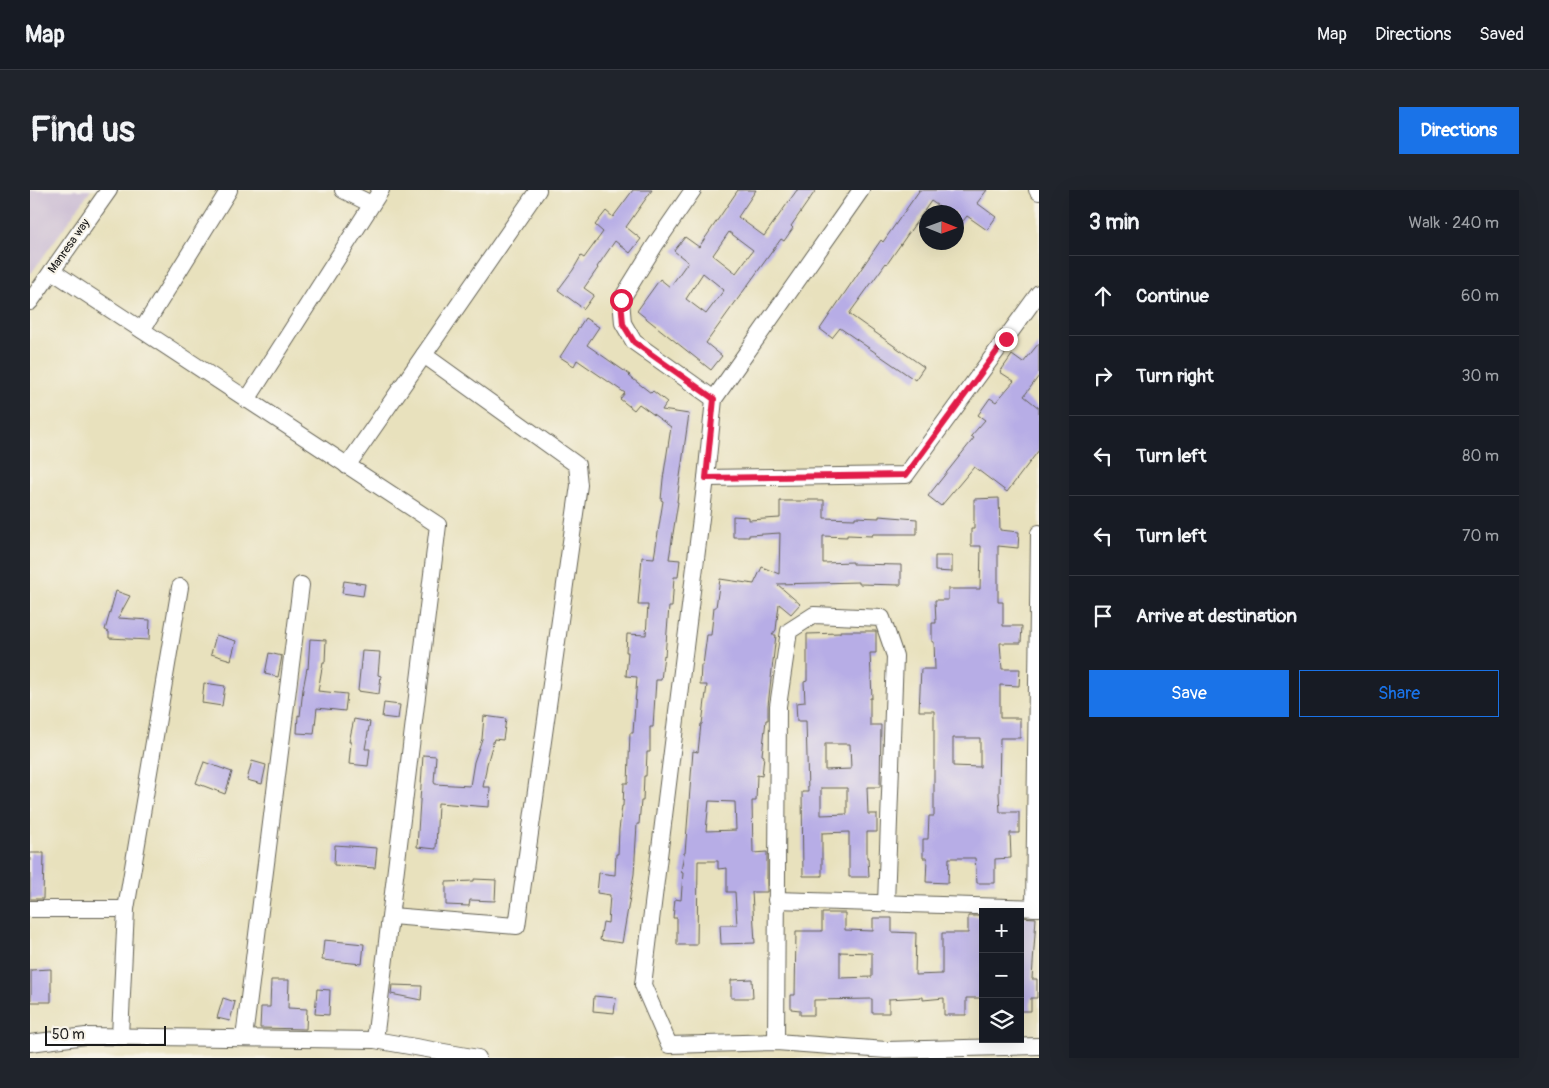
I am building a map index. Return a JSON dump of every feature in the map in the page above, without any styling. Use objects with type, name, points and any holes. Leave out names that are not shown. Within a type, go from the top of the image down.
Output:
[{"type":"street","name":"Manresa way","points":[[30,302],[109,190]]},
{"type":"street","points":[[142,330],[229,190]]},
{"type":"street","points":[[343,190],[372,204]]},
{"type":"street","points":[[248,400],[381,190]]},
{"type":"street","points":[[347,466],[538,190]]},
{"type":"street","points":[[693,190],[655,245],[621,300],[623,324],[634,342],[714,399]]},
{"type":"street","points":[[861,190],[714,399],[706,478],[643,985],[669,1045],[776,1042],[886,1054],[1030,1050]]},
{"type":"street","points":[[52,271],[438,526],[376,1040]]},
{"type":"street","points":[[706,478],[906,475],[1039,293]]},
{"type":"street","points":[[390,916],[516,926],[579,485],[577,465],[424,355]]},
{"type":"street","points":[[776,900],[1036,908],[1039,533]]},
{"type":"street","points":[[244,1038],[301,585]]},
{"type":"street","points":[[120,1036],[126,910],[180,587]]},
{"type":"street","points":[[776,1042],[778,706],[789,631],[814,615],[882,618],[895,656],[886,904]]},
{"type":"street","points":[[30,909],[126,910]]},
{"type":"street","points":[[30,1043],[86,1036],[376,1040],[478,1058]]},
{"type":"shaded area","points":[[30,190],[91,190],[30,275]]},
{"type":"building","points":[[633,190],[652,190],[626,227],[641,239],[630,253],[615,241],[584,288],[594,295],[584,309],[558,290],[581,256],[584,258],[603,232],[595,225],[606,211],[613,217]]},
{"type":"building","points":[[738,190],[756,190],[738,217],[764,236],[797,190],[816,190],[791,226],[793,228],[784,241],[781,239],[706,343],[722,356],[711,370],[637,311],[660,279],[670,287],[688,262],[674,251],[685,237],[699,247]],"holes":[[[729,232],[753,250],[736,273],[713,255]],[[703,273],[724,290],[706,314],[686,299]]]},
{"type":"building","points":[[987,190],[977,203],[996,217],[987,230],[967,216],[964,220],[964,205],[937,205],[931,201],[928,205],[919,205],[919,218],[849,314],[924,367],[915,380],[840,328],[832,338],[820,329],[881,240],[883,242],[919,191]]},
{"type":"building","points":[[585,318],[599,327],[587,345],[630,375],[651,393],[653,391],[667,402],[662,410],[689,414],[669,559],[680,560],[678,577],[674,577],[672,607],[669,607],[661,680],[656,680],[653,727],[650,727],[650,752],[647,752],[643,801],[641,801],[639,824],[637,824],[634,874],[622,943],[600,940],[603,922],[608,923],[610,895],[597,893],[599,873],[615,875],[624,783],[628,783],[630,733],[633,733],[637,677],[626,676],[627,634],[646,635],[648,605],[638,605],[642,557],[654,558],[663,501],[661,500],[663,479],[671,427],[639,404],[634,410],[620,399],[625,393],[577,360],[574,366],[560,357]]},
{"type":"building","points":[[1039,343],[1039,376],[1024,396],[1039,408],[1039,450],[1007,492],[974,467],[941,506],[928,496],[974,438],[971,436],[985,420],[978,415],[990,398],[996,402],[1014,381],[1000,372],[1012,355],[1023,363]]},
{"type":"building","points":[[999,498],[1000,530],[1019,532],[1018,548],[998,546],[998,602],[1003,602],[1003,626],[1022,626],[1021,643],[1000,643],[1002,669],[1020,669],[1019,686],[1000,685],[1000,718],[1020,718],[1020,738],[1000,738],[999,794],[1000,812],[1019,812],[1019,833],[1010,833],[1011,858],[995,859],[995,883],[977,883],[975,858],[949,858],[948,883],[926,882],[927,858],[923,858],[923,839],[928,839],[929,816],[934,816],[934,711],[919,711],[921,669],[935,669],[932,623],[936,623],[935,600],[948,600],[948,589],[980,589],[981,546],[971,546],[971,529],[974,529],[974,499]],"holes":[[[953,738],[980,738],[980,767],[953,766]]]},
{"type":"building","points":[[824,500],[824,518],[855,519],[855,517],[879,518],[879,516],[917,519],[917,534],[847,535],[847,537],[823,536],[823,563],[853,562],[853,564],[901,565],[901,585],[859,584],[859,582],[777,584],[800,604],[791,614],[779,604],[776,630],[772,635],[776,635],[768,720],[766,720],[762,755],[764,756],[762,776],[757,775],[756,801],[752,801],[753,853],[767,852],[767,892],[752,892],[755,943],[721,944],[720,925],[737,925],[735,892],[727,892],[727,868],[718,869],[718,861],[698,861],[697,945],[677,945],[677,918],[673,918],[675,899],[681,900],[683,873],[681,872],[685,853],[693,751],[698,752],[707,685],[700,685],[701,665],[703,665],[707,635],[711,635],[720,579],[754,584],[762,567],[779,574],[780,533],[733,537],[733,516],[749,517],[749,520],[780,518],[780,501]],"holes":[[[709,801],[735,802],[736,830],[706,831]]]},
{"type":"building","points":[[935,556],[952,556],[952,572],[935,571]]},
{"type":"building","points":[[344,581],[365,584],[363,596],[342,593]]},
{"type":"building","points":[[116,591],[130,596],[118,618],[150,620],[149,640],[109,638],[109,632],[105,630]]},
{"type":"building","points":[[840,631],[876,631],[876,653],[870,653],[872,698],[870,698],[870,725],[881,725],[880,787],[867,787],[868,814],[877,814],[877,832],[867,832],[869,877],[849,877],[849,832],[822,833],[822,876],[803,876],[802,792],[808,792],[806,721],[797,721],[796,703],[805,702],[804,682],[807,681],[807,634],[840,633]],"holes":[[[825,744],[850,744],[851,769],[825,770]],[[821,788],[847,788],[847,814],[821,815]]]},
{"type":"building","points":[[216,635],[236,641],[231,660],[211,654]]},
{"type":"building","points":[[310,639],[326,640],[325,662],[323,662],[318,691],[347,694],[345,711],[317,708],[314,734],[297,733],[298,715],[300,716],[303,689],[308,669]]},
{"type":"building","points":[[362,651],[380,652],[378,675],[381,676],[379,694],[358,691]]},
{"type":"building","points":[[269,653],[282,656],[278,677],[265,674]]},
{"type":"building","points":[[204,683],[225,686],[222,706],[202,703]]},
{"type":"building","points":[[384,703],[400,705],[398,719],[382,717]]},
{"type":"building","points":[[484,716],[506,719],[503,740],[494,739],[487,764],[483,787],[490,787],[489,807],[438,803],[436,849],[417,847],[423,755],[436,756],[435,784],[470,786],[474,762],[482,739]]},
{"type":"building","points":[[354,719],[370,722],[365,749],[370,749],[368,766],[349,764],[351,742],[349,742]]},
{"type":"building","points":[[252,761],[266,765],[262,784],[247,780]]},
{"type":"building","points":[[204,762],[232,772],[225,794],[196,783]]},
{"type":"building","points":[[335,845],[377,848],[375,868],[334,865]]},
{"type":"building","points":[[30,853],[44,853],[43,899],[30,899]]},
{"type":"building","points":[[474,879],[496,880],[495,901],[470,900],[469,906],[446,905],[446,882],[474,881]]},
{"type":"building","points":[[822,913],[845,913],[845,930],[873,931],[873,918],[892,918],[892,932],[916,933],[915,975],[942,974],[942,933],[968,933],[968,916],[979,916],[979,998],[966,998],[966,1015],[944,1015],[944,998],[923,1000],[923,997],[889,999],[889,1013],[872,1013],[872,999],[814,1000],[814,1015],[800,1015],[800,1010],[791,1009],[791,995],[795,995],[796,931],[822,931]],"holes":[[[840,952],[872,953],[872,977],[840,978]]]},
{"type":"building","points":[[1024,917],[1036,918],[1032,979],[1037,979],[1037,998],[1031,998],[1031,1011],[1024,1011]]},
{"type":"building","points":[[324,940],[364,944],[362,964],[322,960]]},
{"type":"building","points":[[51,969],[51,1002],[31,1002],[31,970]]},
{"type":"building","points":[[752,979],[753,998],[731,998],[731,980]]},
{"type":"building","points":[[271,980],[289,980],[288,1008],[307,1009],[306,1029],[260,1028],[261,1007],[270,1007]]},
{"type":"building","points":[[392,985],[422,986],[421,1000],[391,994]]},
{"type":"building","points":[[317,989],[330,990],[329,1015],[315,1014]]},
{"type":"building","points":[[594,996],[616,998],[614,1013],[593,1011]]},
{"type":"building","points":[[223,998],[235,1002],[230,1021],[217,1018]]},
{"type":"route","points":[[621,300],[623,324],[634,342],[714,399],[706,478],[906,475],[1006,339]]}]
